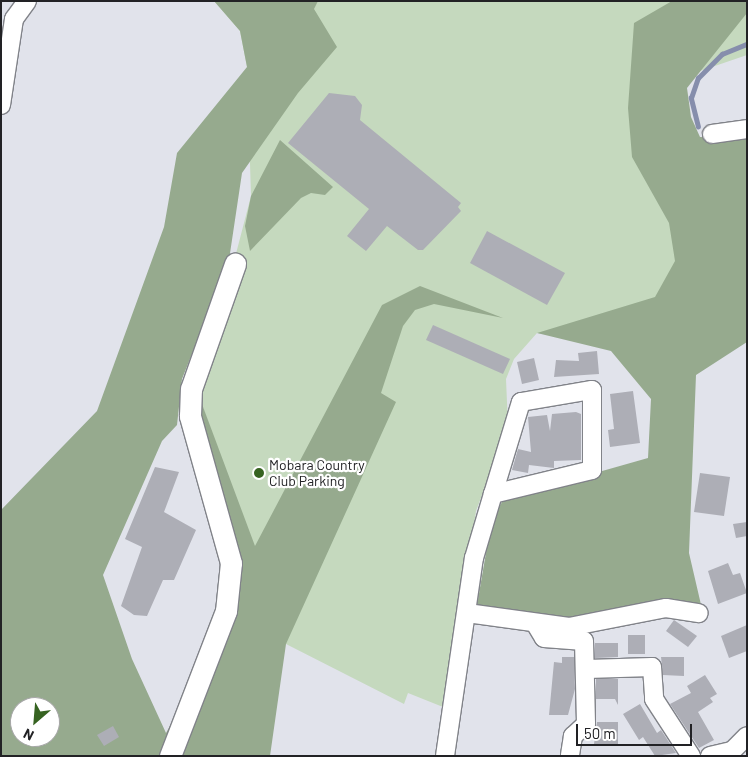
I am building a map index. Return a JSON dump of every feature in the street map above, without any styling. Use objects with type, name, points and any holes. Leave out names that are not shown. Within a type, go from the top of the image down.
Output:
[{"type":"street","points":[[1,105],[14,19],[27,1]]},
{"type":"street","points":[[712,134],[747,130]]},
{"type":"street","points":[[170,756],[226,611],[231,563],[190,416],[190,389],[235,264]]},
{"type":"street","points":[[445,756],[474,558],[493,494],[521,402],[592,390],[592,470],[493,494]]},
{"type":"street","points":[[466,613],[569,627],[666,608],[699,613]]},
{"type":"street","points":[[535,623],[544,638],[584,641],[586,724],[573,736],[570,756]]},
{"type":"street","points":[[586,669],[652,667],[654,699],[691,756]]},
{"type":"street","points":[[710,756],[732,751],[747,736]]},
{"type":"green space","points":[[214,1],[747,1],[747,55],[671,81],[704,357],[537,333],[514,359],[506,379],[508,426],[476,511],[448,709],[408,693],[404,704],[286,644],[199,396],[251,196],[247,67],[240,31]]},
{"type":"green space","points":[[214,1],[318,1],[314,9],[337,47],[298,93],[242,173],[229,260],[182,379],[177,425],[162,441],[103,575],[132,659],[166,733],[231,619],[237,549],[200,427],[199,396],[255,546],[382,305],[420,286],[503,318],[434,304],[415,310],[403,326],[381,393],[396,402],[286,644],[270,756],[1,756],[1,510],[97,411],[164,227],[177,153],[247,67],[240,31]]},
{"type":"green space","points":[[672,1],[747,1],[747,13],[687,88],[691,117],[700,137],[747,138],[747,342],[696,375],[689,553],[702,609],[587,619],[529,618],[477,605],[492,518],[504,499],[648,458],[651,399],[611,351],[537,333],[655,297],[675,261],[669,223],[632,157],[628,108],[634,23]]},
{"type":"green space","points":[[280,140],[333,187],[325,195],[311,193],[301,198],[250,251],[245,226],[251,196]]},
{"type":"building","points":[[329,93],[355,96],[362,105],[360,120],[461,203],[458,207],[461,211],[423,250],[418,250],[387,226],[366,251],[347,236],[369,209],[288,143]]},
{"type":"building","points":[[487,231],[565,273],[547,305],[470,263]]},
{"type":"building","points":[[433,325],[510,359],[503,374],[426,340]]},
{"type":"building","points":[[597,351],[599,374],[554,377],[556,360],[579,361],[578,353]]},
{"type":"building","points":[[534,358],[539,380],[522,384],[517,362]]},
{"type":"building","points":[[633,391],[640,443],[610,447],[608,430],[614,429],[610,394]]},
{"type":"building","points":[[576,412],[581,414],[581,460],[554,461],[554,468],[529,465],[528,473],[512,470],[518,449],[531,452],[528,417],[547,415],[550,431],[552,414]]},
{"type":"building","points":[[155,467],[179,472],[164,512],[196,530],[174,580],[163,580],[147,616],[134,615],[121,606],[142,547],[125,539]]},
{"type":"building","points":[[700,473],[730,477],[724,516],[694,512]]},
{"type":"building","points":[[747,522],[747,536],[736,538],[733,524]]},
{"type":"building","points":[[728,563],[733,575],[740,573],[747,593],[718,604],[708,571]]},
{"type":"building","points":[[674,620],[697,636],[688,647],[666,631]]},
{"type":"building","points":[[747,625],[747,651],[729,658],[721,636]]},
{"type":"building","points":[[628,635],[645,635],[645,654],[628,654]]},
{"type":"building","points":[[595,643],[618,643],[618,657],[595,658]]},
{"type":"building","points":[[562,657],[574,657],[575,689],[568,715],[549,715],[554,662],[562,663]]},
{"type":"building","points":[[661,657],[684,657],[684,676],[663,675]]},
{"type":"building","points":[[705,675],[717,694],[710,698],[713,702],[698,712],[714,740],[699,748],[670,704],[691,693],[687,686]]},
{"type":"building","points":[[596,679],[618,679],[618,705],[615,699],[596,699]]},
{"type":"building","points":[[640,704],[657,733],[661,730],[676,753],[655,756],[643,737],[639,740],[623,714]]},
{"type":"building","points":[[597,722],[618,722],[618,744],[594,744]]},
{"type":"building","points":[[113,726],[119,737],[104,746],[97,735]]},
{"type":"waterway","points":[[698,127],[691,98],[698,78],[722,54],[747,44]]},
{"type":"place","name":"Mobara Country Club Parking","points":[[259,473]]}]
